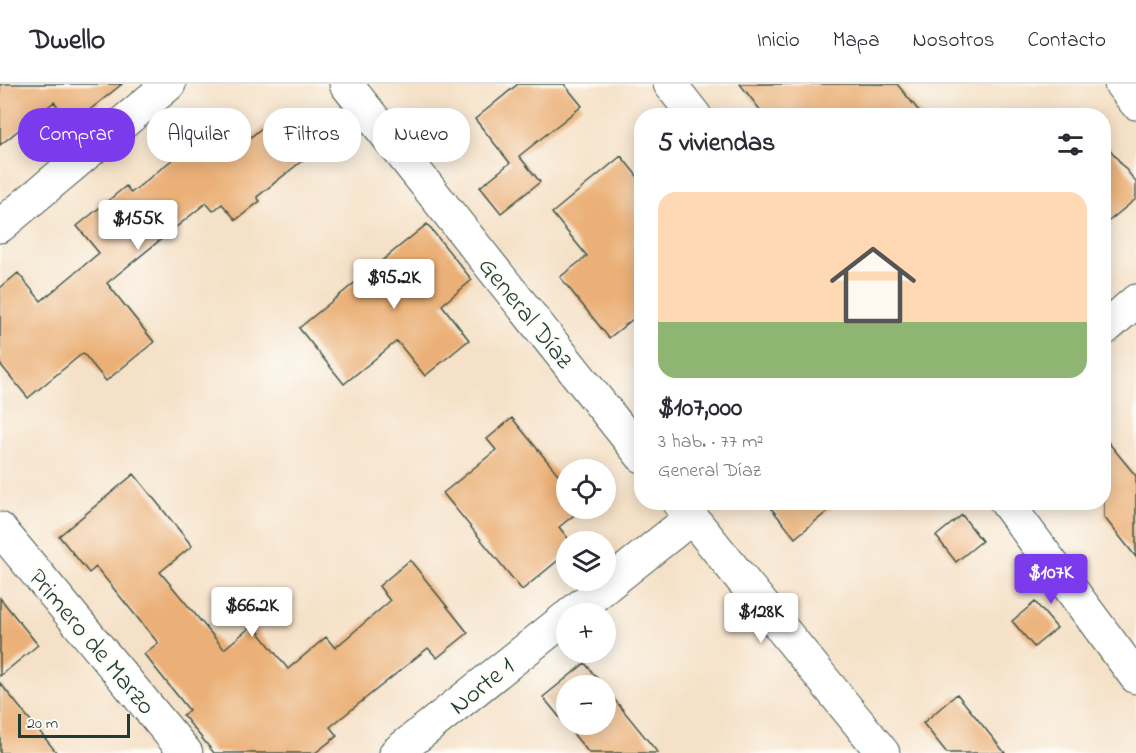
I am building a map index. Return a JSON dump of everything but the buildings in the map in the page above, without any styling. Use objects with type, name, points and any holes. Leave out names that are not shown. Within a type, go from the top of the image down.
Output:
[{"type":"street","points":[[0,226],[169,84]]},
{"type":"street","name":"General Díaz","points":[[346,84],[634,446]]},
{"type":"street","points":[[670,84],[689,108]]},
{"type":"street","points":[[1121,84],[1136,103]]},
{"type":"street","points":[[1111,323],[1136,301]]},
{"type":"street","points":[[583,603],[685,510],[883,753]]},
{"type":"street","points":[[1012,510],[1136,677]]},
{"type":"street","name":"Primero de Marzo","points":[[0,529],[186,753]]},
{"type":"street","name":"Norte 1","points":[[396,753],[556,626]]}]
